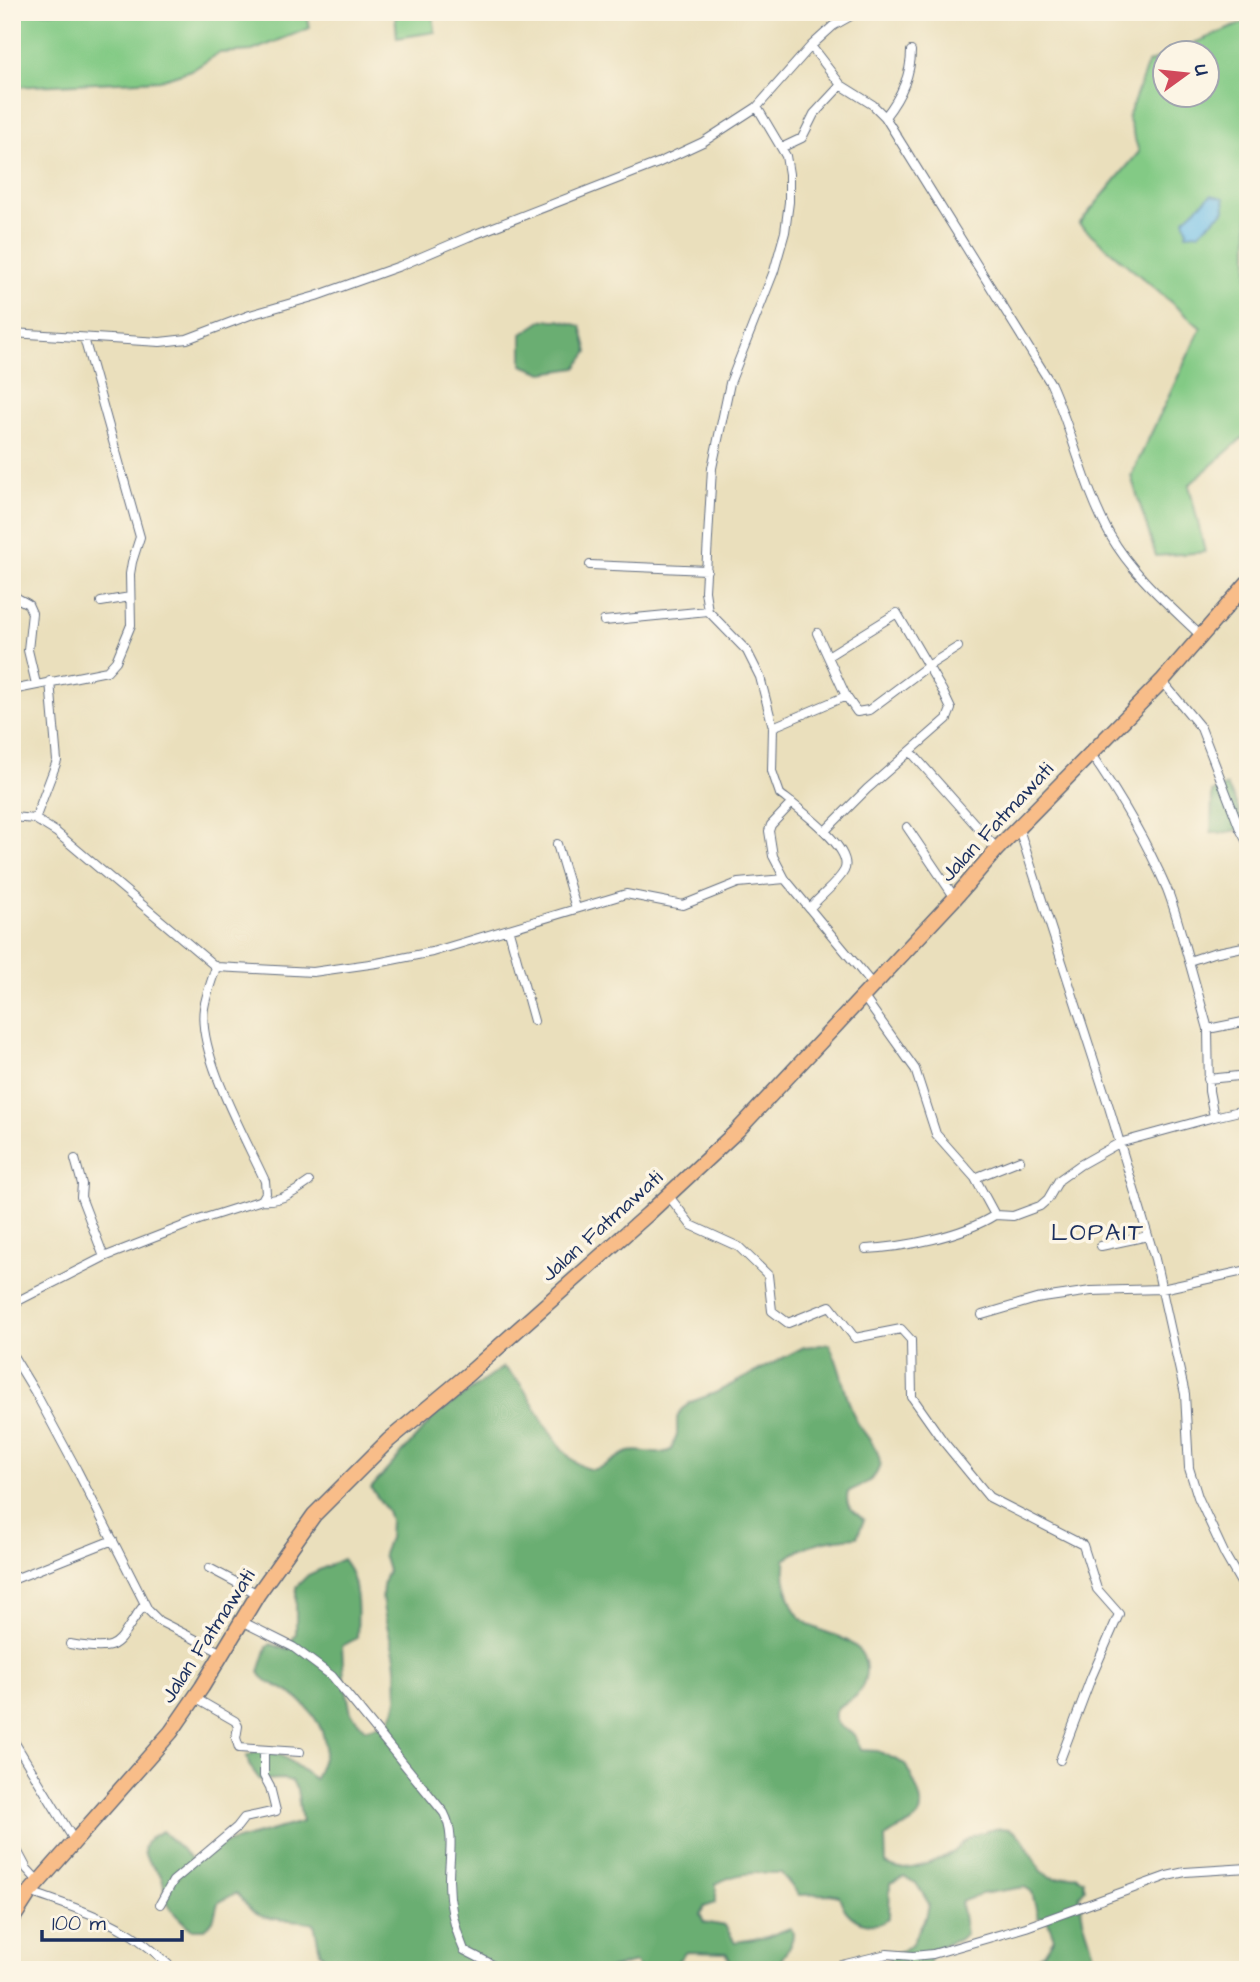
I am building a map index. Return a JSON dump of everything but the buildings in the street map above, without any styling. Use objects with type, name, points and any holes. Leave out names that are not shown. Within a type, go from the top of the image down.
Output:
[{"type":"highway","name":"Jalan Fatmawati","points":[[13,1915],[74,1840],[171,1732],[195,1698],[258,1594],[314,1516],[389,1440],[466,1376],[738,1130],[955,898],[997,849],[1162,681],[1248,582]]},
{"type":"street","points":[[12,334],[174,342],[187,340],[250,315],[316,296],[400,266],[658,163],[703,142],[757,107],[811,46],[833,26],[858,12]]},
{"type":"street","points":[[811,46],[841,85],[873,105],[885,117],[1051,384],[1110,535],[1138,576],[1200,635]]},
{"type":"street","points":[[885,117],[895,105],[910,72],[911,51]]},
{"type":"street","points":[[783,147],[802,138],[814,114],[841,85]]},
{"type":"street","points":[[757,107],[783,147],[789,174],[785,232],[761,309],[730,383],[712,468],[705,600],[708,611],[747,651],[760,677],[773,727],[773,778],[780,794],[825,831],[845,857],[844,871],[810,908]]},
{"type":"street","points":[[12,690],[107,671],[112,668],[131,625],[132,562],[140,537],[84,338]]},
{"type":"street","points":[[590,565],[707,570]]},
{"type":"street","points":[[12,591],[27,604],[32,613],[29,650],[36,684]]},
{"type":"street","points":[[102,602],[130,597]]},
{"type":"street","points":[[604,621],[708,611]]},
{"type":"street","points":[[825,831],[867,789],[947,719],[951,709],[897,613],[828,656]]},
{"type":"street","points":[[817,633],[856,712],[866,712],[958,647]]},
{"type":"street","points":[[36,819],[57,761],[50,681]]},
{"type":"street","points":[[1162,681],[1201,728],[1248,844]]},
{"type":"street","points":[[773,727],[846,696]]},
{"type":"street","points":[[911,752],[997,849]]},
{"type":"street","points":[[1090,753],[1114,787],[1161,876],[1174,907],[1208,1029],[1208,1079],[1214,1117]]},
{"type":"street","points":[[792,803],[768,831],[773,856],[785,879],[810,908],[868,991],[915,1069],[936,1135],[975,1178],[995,1215]]},
{"type":"street","points":[[12,817],[36,819],[56,832],[216,967],[313,972],[432,953],[626,894],[683,905],[738,883],[785,879]]},
{"type":"street","points":[[907,827],[955,898]]},
{"type":"street","points":[[1019,829],[1149,1236],[1185,1394],[1189,1468],[1198,1497],[1225,1555],[1245,1585],[1248,1595]]},
{"type":"street","points":[[556,844],[576,908]]},
{"type":"street","points":[[509,931],[534,1021]]},
{"type":"street","points":[[1189,961],[1248,946]]},
{"type":"street","points":[[12,1304],[104,1257],[199,1220],[262,1200],[266,1193],[265,1181],[229,1105],[203,1028],[204,1008],[216,967]]},
{"type":"street","points":[[1208,1029],[1248,1021]]},
{"type":"street","points":[[1208,1079],[1248,1075]]},
{"type":"street","points":[[866,1249],[894,1247],[972,1228],[995,1215],[1013,1216],[1040,1206],[1048,1199],[1059,1180],[1119,1143],[1248,1109]]},
{"type":"street","points":[[75,1159],[82,1184],[81,1198],[104,1257]]},
{"type":"street","points":[[975,1178],[1020,1160]]},
{"type":"street","points":[[262,1200],[272,1200],[294,1193],[309,1182]]},
{"type":"street","points":[[668,1195],[691,1225],[739,1247],[768,1275],[772,1311],[788,1323],[830,1306],[855,1338],[901,1329],[911,1340],[912,1397],[943,1441],[989,1497],[1083,1545],[1097,1590],[1119,1614],[1060,1760]]},
{"type":"street","points":[[1101,1246],[1149,1236]]},
{"type":"street","points":[[982,1315],[1036,1299],[1083,1292],[1162,1289],[1248,1270]]},
{"type":"street","points":[[12,1354],[114,1539],[145,1604],[159,1621],[222,1653]]},
{"type":"street","points":[[12,1580],[114,1539]]},
{"type":"street","points":[[209,1568],[258,1594]]},
{"type":"street","points":[[69,1644],[104,1648],[117,1643],[145,1604]]},
{"type":"street","points":[[241,1621],[293,1647],[332,1676],[444,1813],[451,1835],[449,1878],[453,1924],[464,1950],[497,1970]]},
{"type":"street","points":[[195,1698],[235,1721],[238,1726],[236,1738],[239,1748],[300,1752]]},
{"type":"street","points":[[12,1738],[74,1840]]},
{"type":"street","points":[[160,1904],[173,1881],[244,1818],[276,1811],[270,1787],[264,1776],[264,1751]]},
{"type":"street","points":[[12,1841],[35,1887],[128,1932],[174,1970]]},
{"type":"street","points":[[821,1970],[887,1954],[933,1954],[1026,1927],[1185,1872],[1248,1868]]},
{"type":"green space","points":[[12,12],[306,12],[310,28],[252,51],[219,53],[194,69],[160,80],[12,87]]},
{"type":"green space","points":[[395,12],[433,12],[435,32],[397,38]]},
{"type":"green space","points":[[1248,21],[1248,433],[1189,485],[1205,552],[1156,556],[1131,476],[1201,328],[1079,224],[1139,152],[1128,117],[1148,63],[1152,61],[1152,108],[1222,108],[1222,38],[1206,38]]},
{"type":"green space","points":[[543,320],[559,320],[581,326],[588,352],[576,368],[543,373],[522,365],[522,334]]},
{"type":"green space","points":[[1227,786],[1237,805],[1244,829],[1211,832],[1212,792]]},
{"type":"green space","points":[[829,1344],[853,1413],[874,1445],[880,1464],[872,1478],[848,1492],[848,1505],[864,1520],[857,1537],[828,1540],[801,1549],[785,1560],[785,1574],[792,1604],[803,1620],[849,1642],[863,1656],[866,1674],[862,1686],[856,1696],[837,1708],[836,1722],[854,1735],[861,1750],[878,1751],[905,1764],[916,1787],[921,1804],[920,1812],[917,1819],[885,1838],[886,1864],[901,1869],[920,1866],[952,1853],[977,1834],[994,1829],[1009,1829],[1022,1839],[1036,1863],[1048,1876],[1057,1878],[1076,1875],[1083,1880],[1085,1889],[1079,1896],[1083,1919],[1099,1970],[1021,1970],[1045,1952],[1054,1938],[1046,1917],[1038,1918],[1032,1892],[1025,1887],[981,1894],[961,1902],[966,1934],[958,1940],[929,1950],[930,1970],[873,1970],[911,1945],[927,1914],[929,1904],[916,1883],[904,1877],[890,1883],[889,1917],[874,1924],[851,1916],[844,1909],[839,1896],[799,1895],[781,1873],[739,1875],[716,1884],[716,1903],[704,1907],[700,1914],[704,1922],[725,1926],[735,1942],[767,1937],[790,1928],[793,1932],[789,1946],[773,1970],[734,1968],[726,1953],[686,1952],[676,1963],[677,1970],[639,1970],[636,1962],[605,1970],[369,1970],[368,1961],[326,1959],[320,1952],[314,1923],[261,1916],[253,1912],[236,1893],[218,1903],[213,1921],[204,1929],[191,1929],[170,1908],[162,1878],[148,1861],[144,1850],[146,1843],[153,1836],[162,1831],[194,1861],[223,1844],[302,1822],[297,1789],[292,1781],[260,1780],[249,1765],[247,1756],[264,1749],[269,1750],[315,1779],[324,1755],[324,1739],[317,1722],[306,1707],[292,1694],[267,1681],[259,1672],[267,1647],[271,1644],[287,1650],[296,1633],[296,1587],[308,1575],[343,1559],[349,1567],[355,1586],[357,1608],[357,1638],[342,1646],[344,1678],[351,1713],[365,1729],[389,1722],[397,1699],[395,1658],[382,1591],[388,1571],[383,1554],[389,1538],[390,1520],[371,1488],[435,1416],[503,1367],[522,1386],[563,1450],[573,1461],[595,1469],[629,1452],[660,1453],[671,1450],[677,1435],[677,1418],[681,1410],[691,1402],[715,1393],[804,1347]]},
{"type":"water","points":[[1211,195],[1224,198],[1225,210],[1198,233],[1186,234],[1184,219]]},
{"type":"district","name":"LOPAIT","points":[[1098,1233]]}]
